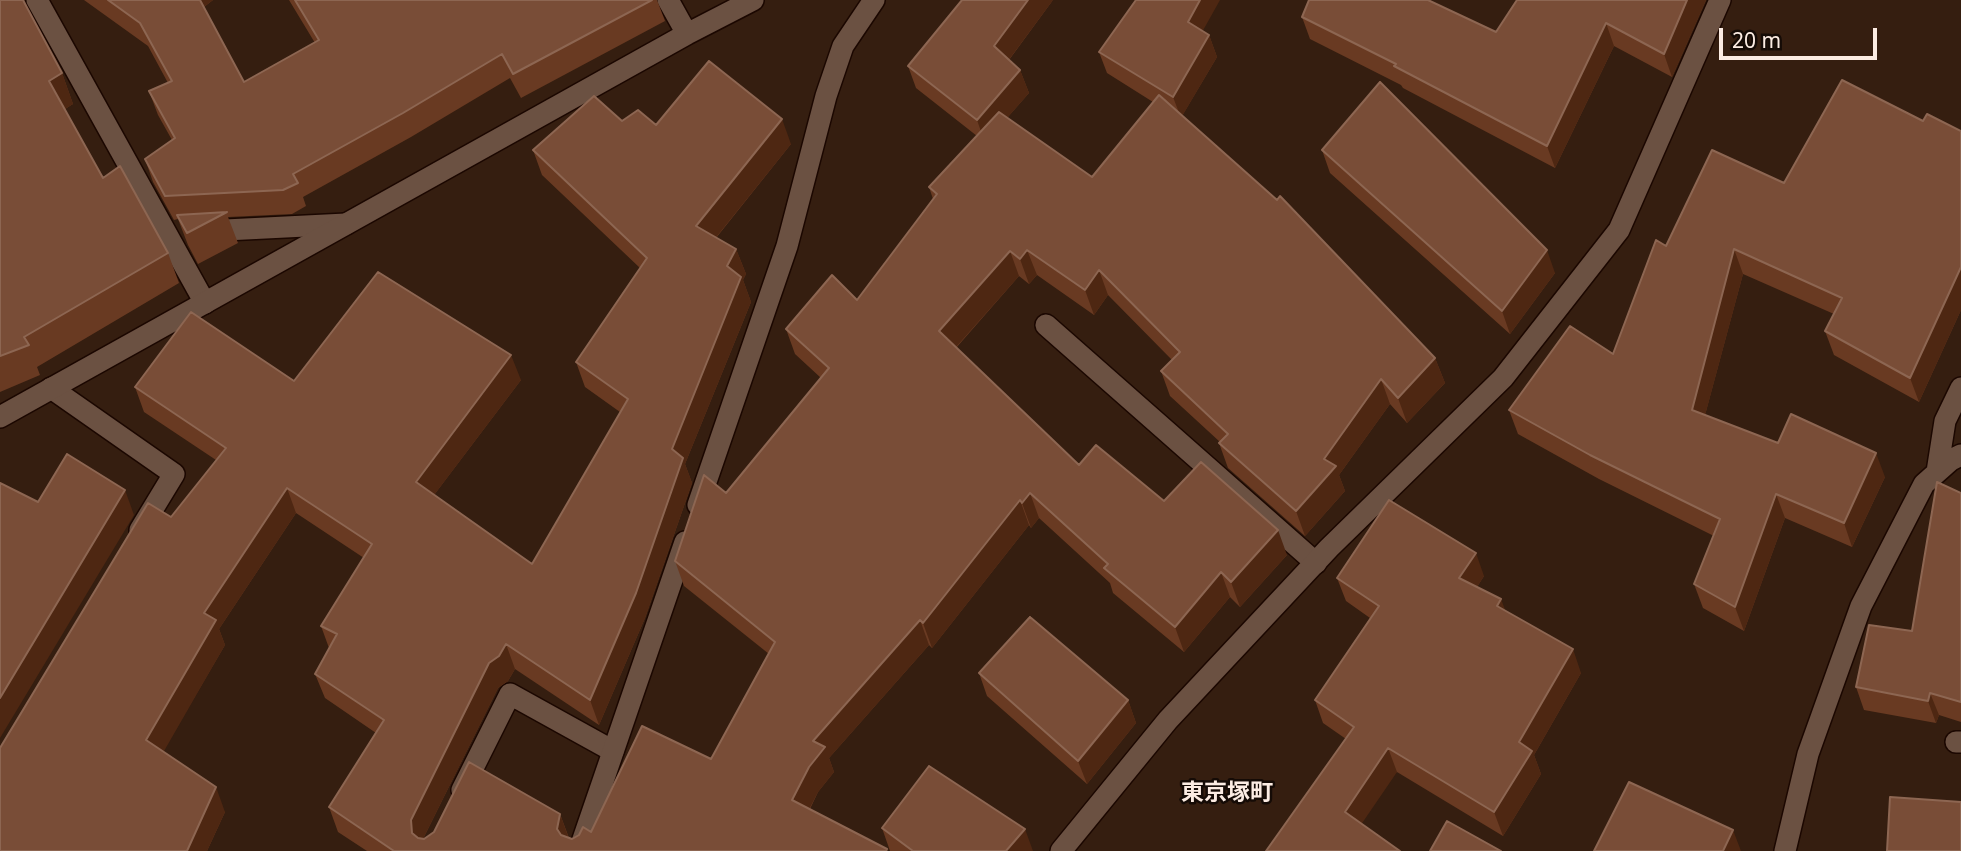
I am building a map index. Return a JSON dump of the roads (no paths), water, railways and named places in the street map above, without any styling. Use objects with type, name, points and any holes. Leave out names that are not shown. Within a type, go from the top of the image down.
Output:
[{"type":"street","points":[[37,0],[205,303]]},
{"type":"street","points":[[668,0],[687,34]]},
{"type":"street","points":[[0,417],[687,34],[753,0]]},
{"type":"street","points":[[579,851],[787,246],[826,96],[843,46],[874,0]]},
{"type":"street","points":[[1061,851],[1168,720],[1329,548],[1503,379],[1619,230],[1720,0]]},
{"type":"street","points":[[167,233],[346,224]]},
{"type":"street","points":[[1046,325],[1316,564]]},
{"type":"street","points":[[51,388],[174,474],[132,544]]},
{"type":"street","points":[[1937,472],[1945,421],[1961,388]]},
{"type":"street","points":[[1785,851],[1808,754],[1861,606],[1924,484],[1951,460],[1961,456]]},
{"type":"street","points":[[454,805],[510,694],[613,751]]},
{"type":"district","name":"東京塚町","points":[[1227,793]]}]
